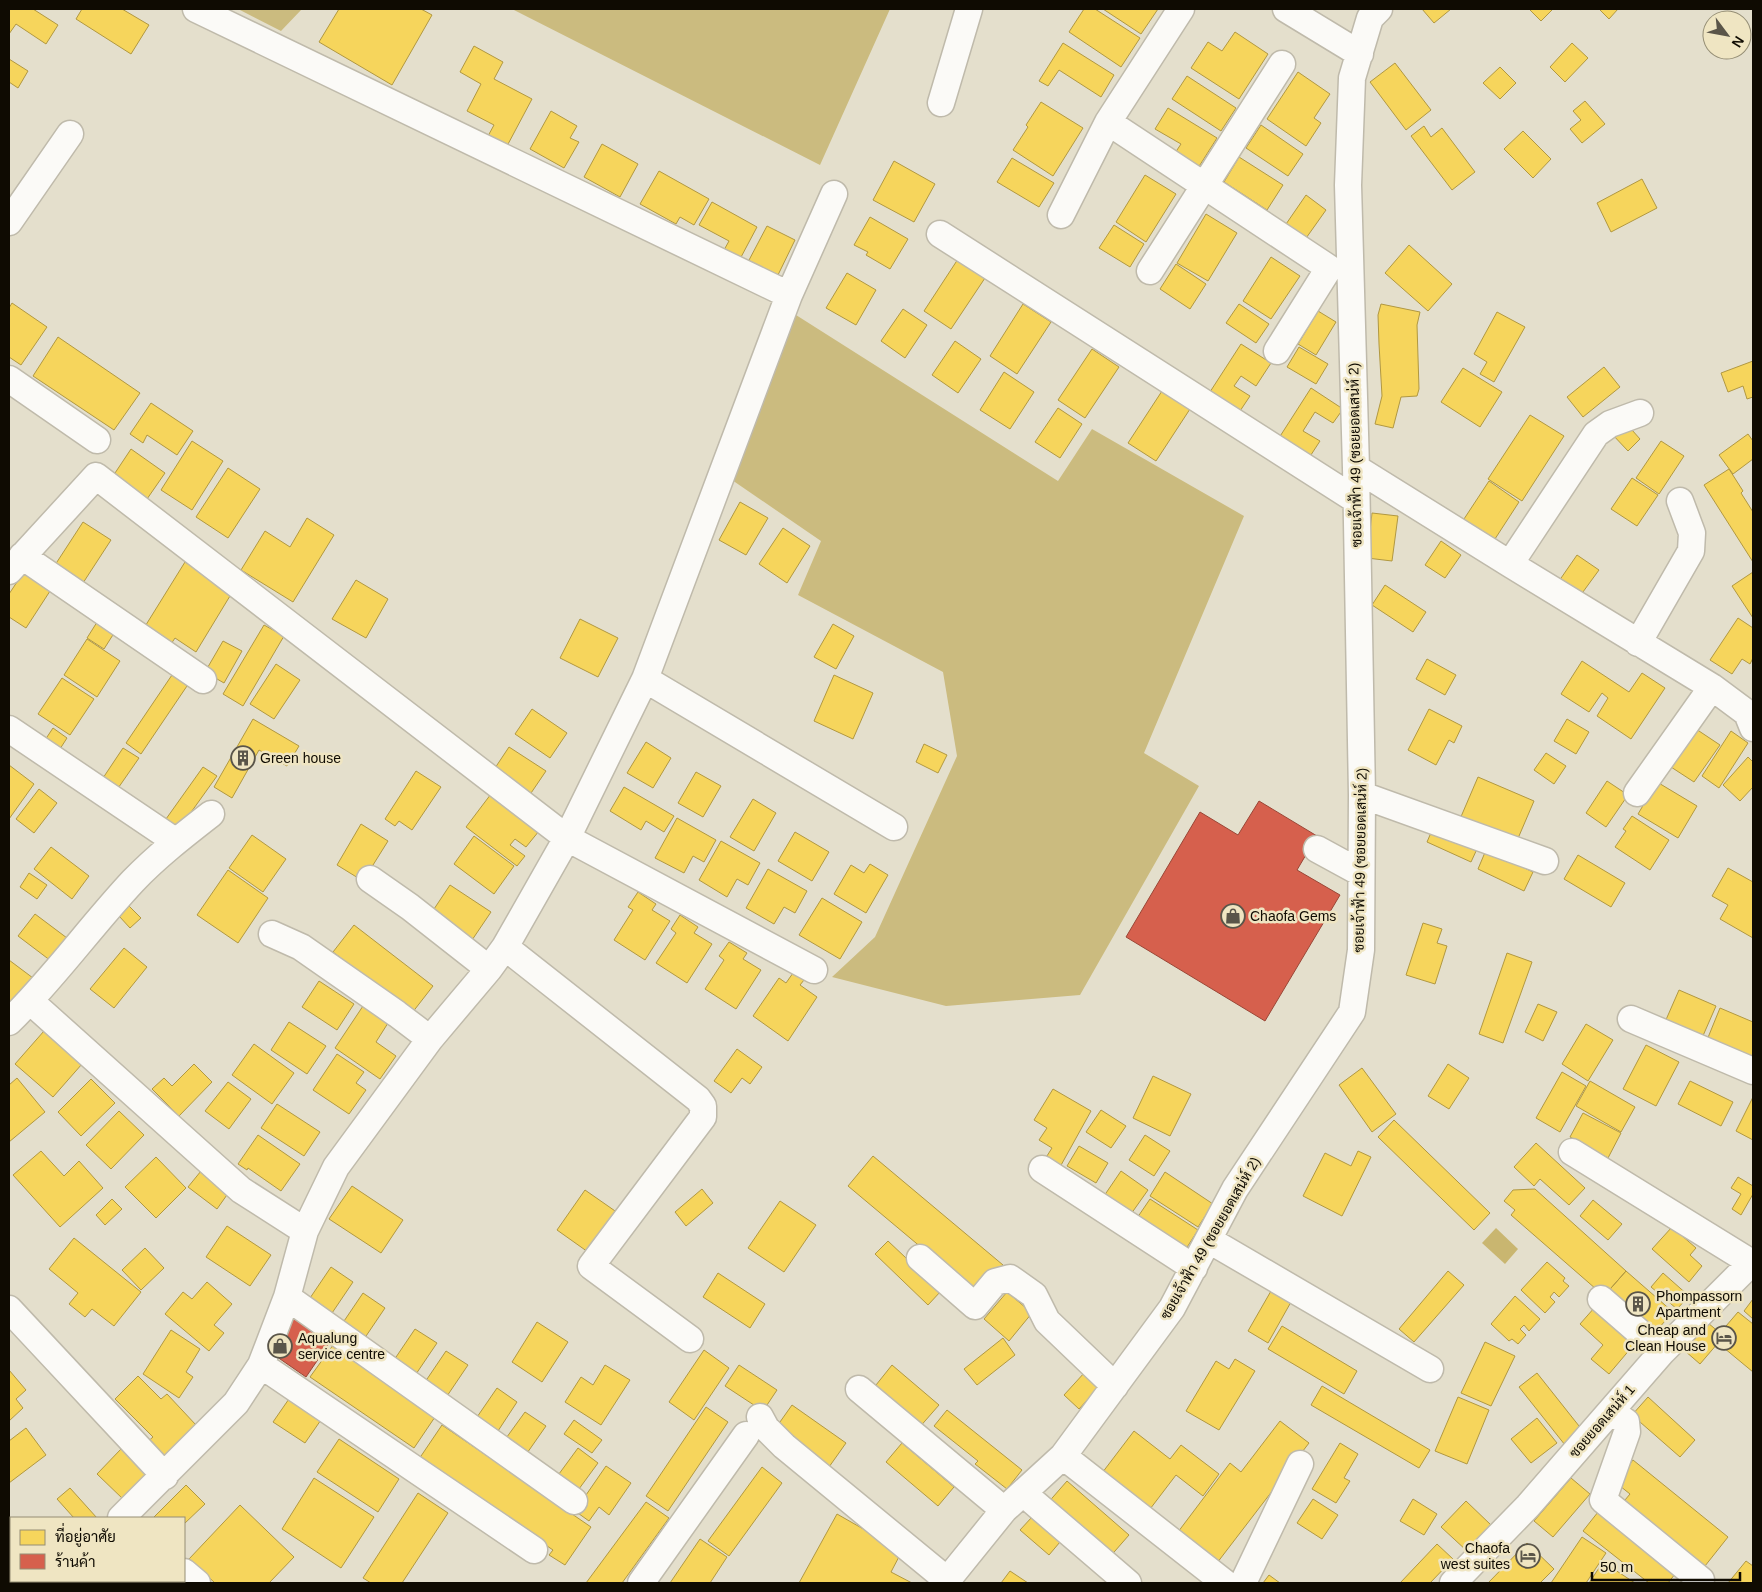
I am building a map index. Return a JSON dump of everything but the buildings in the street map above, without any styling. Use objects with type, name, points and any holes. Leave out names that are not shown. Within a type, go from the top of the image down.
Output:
[{"type":"street","points":[[196,9],[788,295]]},
{"type":"street","points":[[941,103],[969,9]]},
{"type":"street","points":[[1061,215],[1108,122],[1180,9]]},
{"type":"street","name":"ซอยเจ้าฟ้า 49 (ซอยยอดเสน่ห์ 2)","points":[[946,1581],[1014,1501],[1063,1456],[1172,1308],[1235,1189],[1352,1012],[1361,950],[1362,795],[1356,468],[1348,185],[1352,78],[1370,18],[1379,9]]},
{"type":"street","points":[[1297,11],[1360,54]]},
{"type":"street","points":[[1150,271],[1282,64]]},
{"type":"street","points":[[1108,122],[1329,268],[1277,351]]},
{"type":"street","points":[[9,222],[70,134]]},
{"type":"street","points":[[124,1517],[236,1403],[260,1364],[287,1297],[305,1231],[336,1167],[430,1039],[505,947],[567,838],[645,679],[788,295],[834,194]]},
{"type":"street","points":[[940,234],[1356,500]]},
{"type":"street","points":[[9,379],[97,440]]},
{"type":"street","points":[[1510,564],[1596,434],[1610,424],[1640,413]]},
{"type":"street","points":[[1356,468],[1712,687],[1751,717]]},
{"type":"street","points":[[203,680],[15,563],[96,476],[567,838],[814,970]]},
{"type":"street","points":[[1638,643],[1692,551],[1692,533],[1680,501]]},
{"type":"street","points":[[645,679],[894,827]]},
{"type":"street","points":[[1637,793],[1712,687]]},
{"type":"street","points":[[9,729],[175,841]]},
{"type":"street","points":[[1362,795],[1545,861]]},
{"type":"street","points":[[9,1022],[30,1001],[133,881],[175,841],[211,814]]},
{"type":"street","points":[[1317,849],[1360,873]]},
{"type":"street","points":[[370,878],[489,969]]},
{"type":"street","points":[[272,934],[301,947],[430,1039]]},
{"type":"street","points":[[505,947],[698,1099],[703,1106],[703,1117],[591,1266],[690,1339]]},
{"type":"street","points":[[30,1001],[240,1190],[305,1231]]},
{"type":"street","points":[[1631,1019],[1753,1071]]},
{"type":"street","points":[[1572,1152],[1752,1262]]},
{"type":"street","points":[[1042,1169],[1194,1268]]},
{"type":"street","points":[[1209,1240],[1430,1369]]},
{"type":"street","points":[[920,1258],[974,1306],[995,1282],[1010,1278],[1034,1295],[1047,1321],[1115,1386]]},
{"type":"street","name":"ซอยยอดเสน่ห์ 1","points":[[1453,1583],[1528,1506],[1662,1352],[1752,1262]]},
{"type":"street","points":[[287,1297],[574,1501]]},
{"type":"street","points":[[1601,1299],[1662,1352]]},
{"type":"street","points":[[9,1309],[165,1476]]},
{"type":"street","points":[[260,1364],[534,1550]]},
{"type":"street","points":[[859,1389],[1128,1583]]},
{"type":"street","points":[[1611,1411],[1626,1422],[1627,1432],[1603,1500],[1701,1580],[1698,1583]]},
{"type":"street","points":[[641,1583],[753,1426],[766,1428],[784,1446],[946,1581]]},
{"type":"street","points":[[1063,1456],[1225,1583]]},
{"type":"street","points":[[1243,1583],[1300,1464]]},
{"type":"street","points":[[185,1573],[197,1583]]},
{"type":"shaded area","points":[[238,9],[302,9],[281,31]]},
{"type":"shaded area","points":[[512,9],[890,9],[820,165]]},
{"type":"shaded area","points":[[796,315],[1058,481],[1092,429],[1244,516],[1144,753],[1199,786],[1080,995],[946,1006],[832,977],[875,937],[957,756],[943,672],[798,595],[821,541],[732,480]]},
{"type":"shaded area","points":[[1496,1228],[1518,1249],[1505,1264],[1482,1243]]},
{"type":"place","name":"Green house","points":[[243,758]]},
{"type":"place","name":"Chaofa Gems","points":[[1233,916]]},
{"type":"place","name":"Phompassorn Apartment","points":[[1638,1304]]},
{"type":"place","name":"Cheap and Clean House","points":[[1724,1338]]},
{"type":"place","name":"Aqualung service centre","points":[[280,1346]]},
{"type":"place","name":"Chaofa west suites","points":[[1528,1556]]}]
